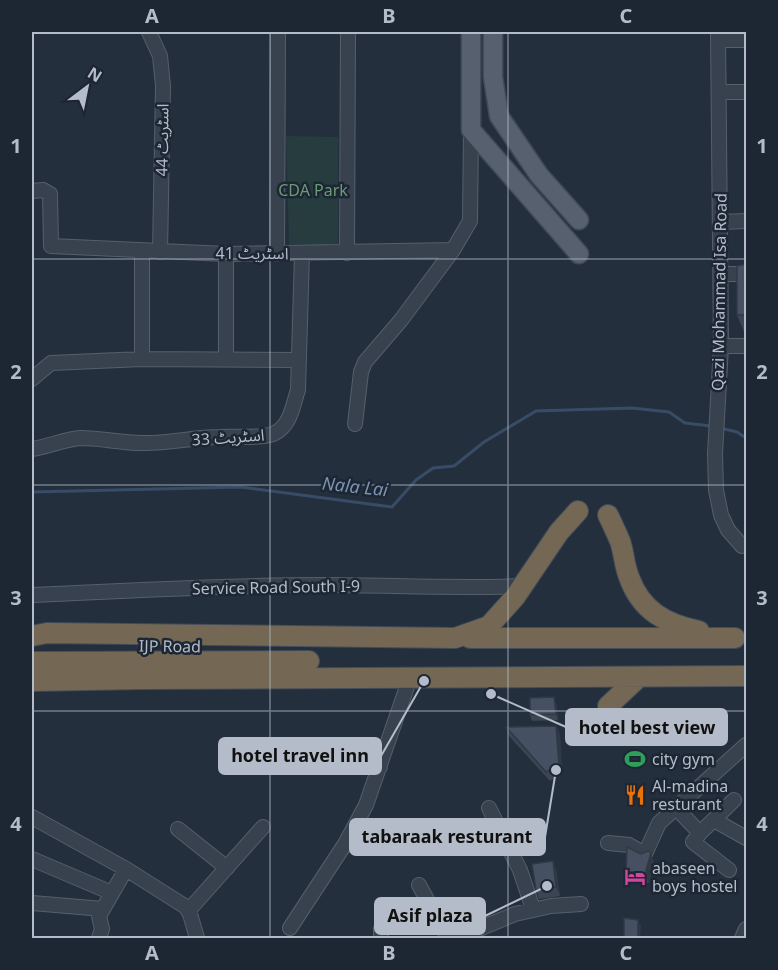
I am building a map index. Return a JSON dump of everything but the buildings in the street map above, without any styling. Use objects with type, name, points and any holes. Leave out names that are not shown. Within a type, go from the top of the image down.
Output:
[{"type":"highway","points":[[455,638],[489,626],[515,597],[559,532],[578,512]]},
{"type":"highway","points":[[608,515],[621,542],[629,577],[641,599],[659,617],[677,626],[741,638]]},
{"type":"highway","points":[[32,636],[47,633],[455,638],[741,638]]},
{"type":"highway","name":"IJP Road","points":[[32,644],[309,654],[32,662]]},
{"type":"highway","points":[[32,681],[747,676]]},
{"type":"highway","points":[[608,706],[639,677]]},
{"type":"main road","points":[[471,32],[471,129],[579,254]]},
{"type":"main road","points":[[493,32],[493,77],[499,116],[540,175],[579,220]]},
{"type":"main road","points":[[486,147],[499,116]]},
{"type":"street","name":"اسٹریٹ 44","points":[[149,32],[160,56],[163,86],[160,252]]},
{"type":"street","points":[[277,254],[278,32]]},
{"type":"street","points":[[347,253],[348,32]]},
{"type":"street","points":[[718,36],[747,40]]},
{"type":"street","name":"Qazi Mohammad Isa Road","points":[[718,36],[722,274],[715,454],[716,490],[721,515],[728,530],[742,546]]},
{"type":"street","points":[[720,92],[747,92]]},
{"type":"street","points":[[355,424],[361,372],[365,362],[401,320],[453,250],[470,221],[471,129]]},
{"type":"street","name":"اسٹریٹ 41","points":[[32,190],[43,190],[50,194],[51,246],[226,254],[453,250]]},
{"type":"street","points":[[721,222],[747,221]]},
{"type":"street","points":[[142,251],[142,359]]},
{"type":"street","name":"اسٹریٹ 33","points":[[32,449],[81,438],[142,443],[201,437],[253,437],[275,434],[287,420],[298,390],[302,253]]},
{"type":"street","points":[[226,254],[226,359]]},
{"type":"street","points":[[722,274],[747,274]]},
{"type":"street","points":[[721,346],[747,346]]},
{"type":"street","points":[[32,379],[51,363],[142,359],[299,360]]},
{"type":"street","name":"Service Road South I-9","points":[[32,595],[266,585],[466,589],[521,586]]},
{"type":"street","points":[[290,928],[345,844],[366,805],[410,678]]},
{"type":"street","points":[[608,843],[629,845],[645,854],[659,823],[747,745]]},
{"type":"street","points":[[289,767],[380,767]]},
{"type":"street","points":[[729,870],[693,842],[734,800]]},
{"type":"street","points":[[489,808],[520,870],[533,909]]},
{"type":"street","points":[[676,808],[700,833]]},
{"type":"street","points":[[32,817],[126,869],[189,910],[197,939]]},
{"type":"street","points":[[714,820],[747,838]]},
{"type":"street","points":[[189,910],[263,827]]},
{"type":"street","points":[[178,829],[227,868]]},
{"type":"street","points":[[32,859],[112,893]]},
{"type":"street","points":[[99,939],[102,929],[99,916],[126,869]]},
{"type":"street","points":[[419,885],[448,939]]},
{"type":"street","points":[[32,903],[103,909]]},
{"type":"street","points":[[457,939],[515,914],[551,906],[581,904]]},
{"type":"street","points":[[381,939],[381,929],[432,907]]},
{"type":"street","points":[[742,939],[746,929]]},
{"type":"green space","name":"CDA Park","points":[[286,136],[338,137],[338,246],[289,244]]},
{"type":"waterway","name":"Nala Lai","points":[[32,492],[241,487],[392,507],[416,480],[433,468],[454,466],[484,442],[536,411],[632,408],[669,412],[685,423],[711,426]]},
{"type":"waterway","name":"Nala Lai","points":[[720,428],[737,432],[746,438]]},
{"type":"place","name":"hotel travel inn","points":[[424,681]]},
{"type":"place","name":"hotel best view","points":[[491,694]]},
{"type":"place","name":"city gym","points":[[635,759]]},
{"type":"place","name":"tabaraak resturant","points":[[556,770]]},
{"type":"place","name":"Al-madina resturant","points":[[635,795]]},
{"type":"place","name":"abaseen boys hostel","points":[[635,877]]},
{"type":"place","name":"Asif plaza","points":[[547,886]]}]
